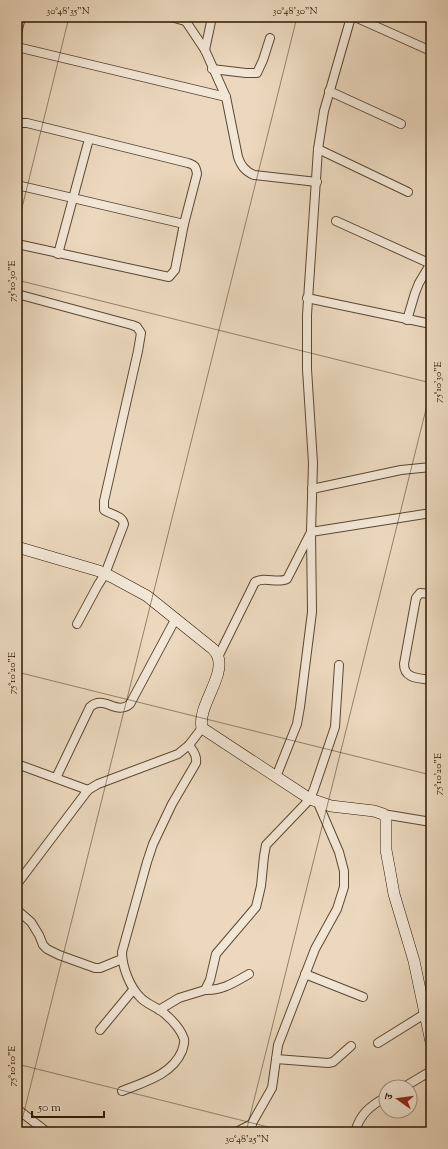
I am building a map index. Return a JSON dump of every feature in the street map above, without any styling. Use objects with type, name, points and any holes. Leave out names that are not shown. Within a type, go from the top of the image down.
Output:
[{"type":"street","points":[[17,33],[21,17]]},
{"type":"street","points":[[171,17],[184,19],[205,50],[212,69],[226,97],[238,157],[247,172],[254,175],[317,182]]},
{"type":"street","points":[[205,50],[212,17]]},
{"type":"street","points":[[276,777],[297,724],[312,612],[311,532],[314,463],[307,369],[308,298],[317,182],[318,149],[323,116],[329,91],[351,17]]},
{"type":"street","points":[[355,17],[431,51]]},
{"type":"street","points":[[212,69],[257,73],[270,38]]},
{"type":"street","points":[[17,47],[226,97]]},
{"type":"street","points":[[329,91],[402,124]]},
{"type":"street","points":[[17,123],[27,123],[193,164],[196,168],[197,174],[184,224],[175,270],[168,276],[58,254],[17,244]]},
{"type":"street","points":[[58,254],[89,139]]},
{"type":"street","points":[[318,149],[408,192]]},
{"type":"street","points":[[17,185],[184,224]]},
{"type":"street","points":[[336,221],[431,264],[419,283],[407,320]]},
{"type":"street","points":[[17,294],[137,326],[141,333],[104,500],[104,510],[120,517],[124,524],[105,574],[77,624]]},
{"type":"street","points":[[308,298],[431,324]]},
{"type":"street","points":[[312,489],[401,470],[431,467]]},
{"type":"street","points":[[311,532],[431,513]]},
{"type":"street","points":[[218,657],[255,582],[260,579],[283,581],[287,579],[311,532]]},
{"type":"street","points":[[17,547],[105,574],[147,596],[213,649],[218,657],[219,667],[202,718],[202,728],[189,745],[183,751],[172,757],[98,784],[88,790],[17,884]]},
{"type":"street","points":[[431,594],[420,593],[416,598],[404,670],[406,674],[414,677],[431,680]]},
{"type":"street","points":[[56,778],[90,707],[97,702],[102,702],[120,708],[126,708],[130,704],[176,618]]},
{"type":"street","points":[[205,990],[210,980],[216,954],[256,907],[261,886],[266,845],[314,801],[335,727],[339,664]]},
{"type":"street","points":[[202,728],[314,801],[330,806],[374,811],[383,814],[431,822]]},
{"type":"street","points":[[122,1091],[164,1072],[180,1055],[184,1045],[184,1039],[174,1023],[164,1013],[148,1004],[133,990],[122,959],[123,945],[153,844],[172,804],[196,763],[197,758],[189,745]]},
{"type":"street","points":[[17,764],[88,790]]},
{"type":"street","points":[[247,1132],[272,1088],[278,1045],[315,949],[338,909],[344,886],[344,871],[339,852],[314,801]]},
{"type":"street","points":[[383,814],[386,817],[386,850],[394,894],[428,1012],[431,1042]]},
{"type":"street","points":[[17,910],[31,922],[43,945],[51,951],[95,968],[100,968],[122,959]]},
{"type":"street","points":[[160,1010],[179,998],[205,990],[220,989],[249,974]]},
{"type":"street","points":[[305,974],[363,997]]},
{"type":"street","points":[[100,1030],[133,990]]},
{"type":"street","points":[[378,1043],[428,1012]]},
{"type":"street","points":[[276,1059],[328,1063],[333,1062],[351,1046]]},
{"type":"street","points":[[418,1079],[431,1071]]},
{"type":"street","points":[[355,1132],[364,1112],[378,1102]]},
{"type":"street","points":[[17,1109],[47,1132]]},
{"type":"street","points":[[236,1132],[252,1124]]}]
